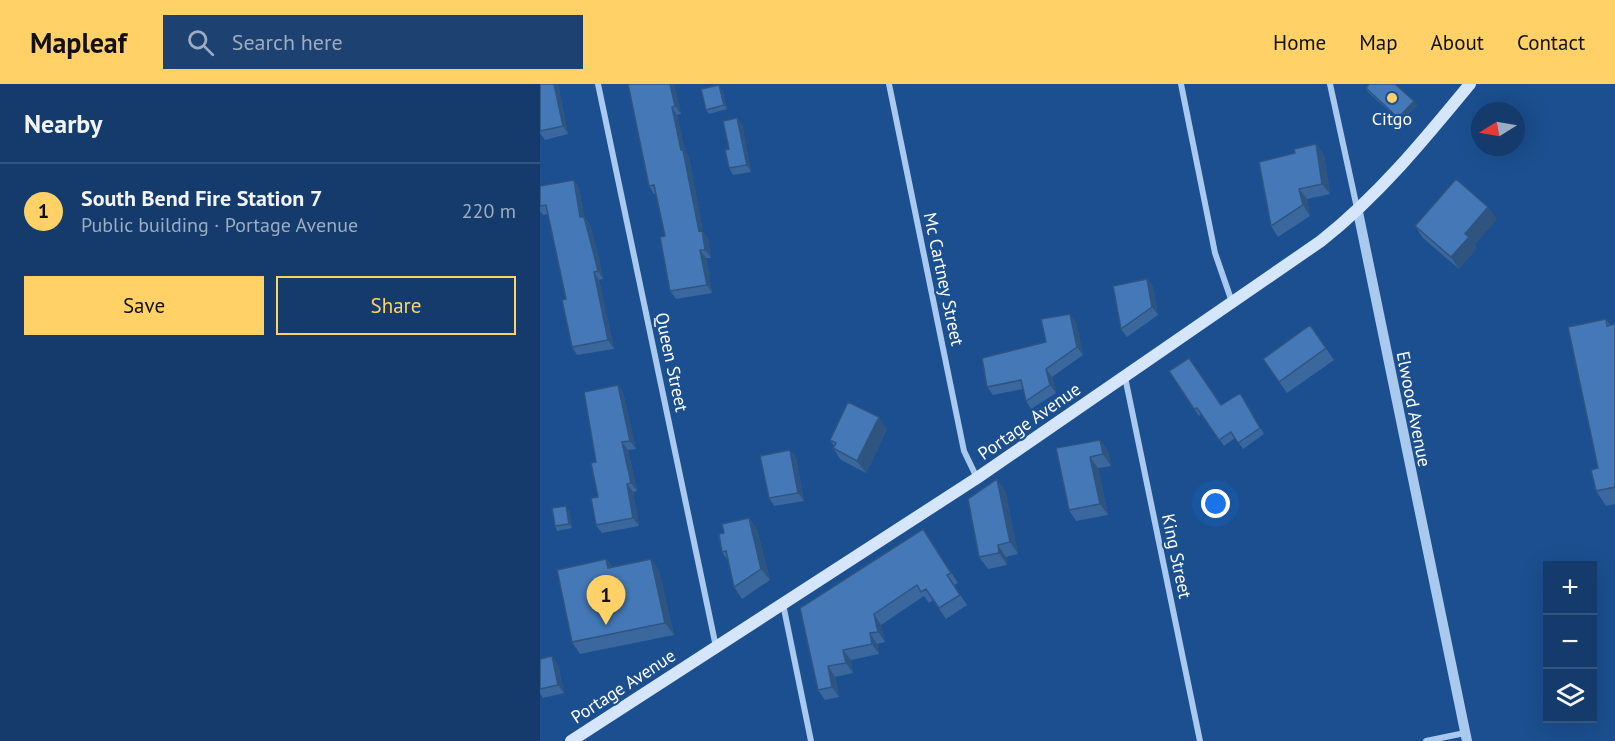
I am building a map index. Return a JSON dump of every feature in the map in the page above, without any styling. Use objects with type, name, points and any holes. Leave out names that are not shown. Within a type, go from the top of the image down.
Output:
[{"type":"main road","name":"Portage Avenue","points":[[571,741],[977,478],[1233,303],[1358,212],[1470,84]]},
{"type":"street","name":"Queen Street","points":[[598,84],[716,647]]},
{"type":"street","name":"Mc Cartney Street","points":[[888,84],[964,451],[977,478]]},
{"type":"street","points":[[1181,84],[1215,253],[1233,303]]},
{"type":"street","name":"Elwood Avenue","points":[[1330,84],[1466,737]]},
{"type":"street","name":"King Street","points":[[1125,376],[1200,741]]},
{"type":"street","points":[[783,603],[811,741]]},
{"type":"street","points":[[1426,741],[1466,737]]},
{"type":"building","points":[[540,84],[554,84],[563,126],[540,131]]},
{"type":"building","points":[[628,84],[670,84],[675,106],[672,107],[681,150],[683,150],[699,231],[702,230],[705,250],[700,250],[707,285],[670,291],[660,237],[665,236],[654,185],[649,186]]},
{"type":"building","name":"Citgo","points":[[1369,84],[1395,84],[1414,101],[1398,118],[1366,88]]},
{"type":"building","points":[[719,85],[724,105],[706,110],[701,89]]},
{"type":"building","points":[[737,118],[747,165],[729,168],[725,150],[729,149],[723,121]]},
{"type":"building","points":[[1316,144],[1322,184],[1299,189],[1303,205],[1271,226],[1259,162],[1295,153],[1294,149]]},
{"type":"building","points":[[1456,179],[1488,207],[1465,234],[1469,237],[1451,257],[1415,226]]},
{"type":"building","points":[[574,180],[580,217],[584,217],[598,271],[594,272],[608,340],[572,347],[562,300],[566,299],[546,205],[540,206],[540,186]]},
{"type":"building","points":[[1147,279],[1152,307],[1121,329],[1113,286]]},
{"type":"building","points":[[1070,314],[1077,347],[1046,369],[1050,385],[1026,401],[1021,380],[987,387],[982,358],[1046,342],[1041,319]]},
{"type":"building","points":[[1606,319],[1607,326],[1615,324],[1615,487],[1596,491],[1591,470],[1598,468],[1568,327]]},
{"type":"building","points":[[1310,325],[1326,348],[1279,382],[1263,359]]},
{"type":"building","points":[[1189,358],[1221,405],[1240,393],[1260,428],[1238,443],[1231,432],[1219,440],[1197,408],[1194,409],[1169,371]]},
{"type":"building","points":[[618,385],[630,441],[622,442],[631,483],[627,484],[633,518],[596,525],[591,498],[598,497],[591,463],[596,462],[584,392]]},
{"type":"building","points":[[848,402],[879,417],[857,461],[833,448],[836,443],[830,440]]},
{"type":"building","points":[[1100,440],[1103,454],[1090,457],[1100,504],[1069,510],[1056,448]]},
{"type":"building","points":[[790,450],[798,493],[769,498],[760,456]]},
{"type":"building","points":[[997,479],[1010,542],[998,545],[999,553],[979,557],[968,499]]},
{"type":"building","points":[[566,506],[569,524],[555,526],[552,508]]},
{"type":"building","points":[[749,518],[761,569],[734,587],[726,551],[722,552],[719,534],[724,533],[722,524]]},
{"type":"building","points":[[923,529],[951,573],[947,575],[960,595],[939,608],[926,589],[921,592],[917,585],[874,614],[878,632],[870,633],[872,644],[843,650],[846,663],[828,666],[832,687],[818,690],[800,608]]},
{"type":"building","points":[[606,559],[608,568],[651,559],[665,623],[572,642],[557,570]]},
{"type":"building","points":[[552,656],[558,685],[540,689],[540,659]]},
{"type":"place","name":"Citgo","points":[[1392,98]]},
{"type":"place","name":"South Bend Fire Station 7","points":[[606,625]]}]
